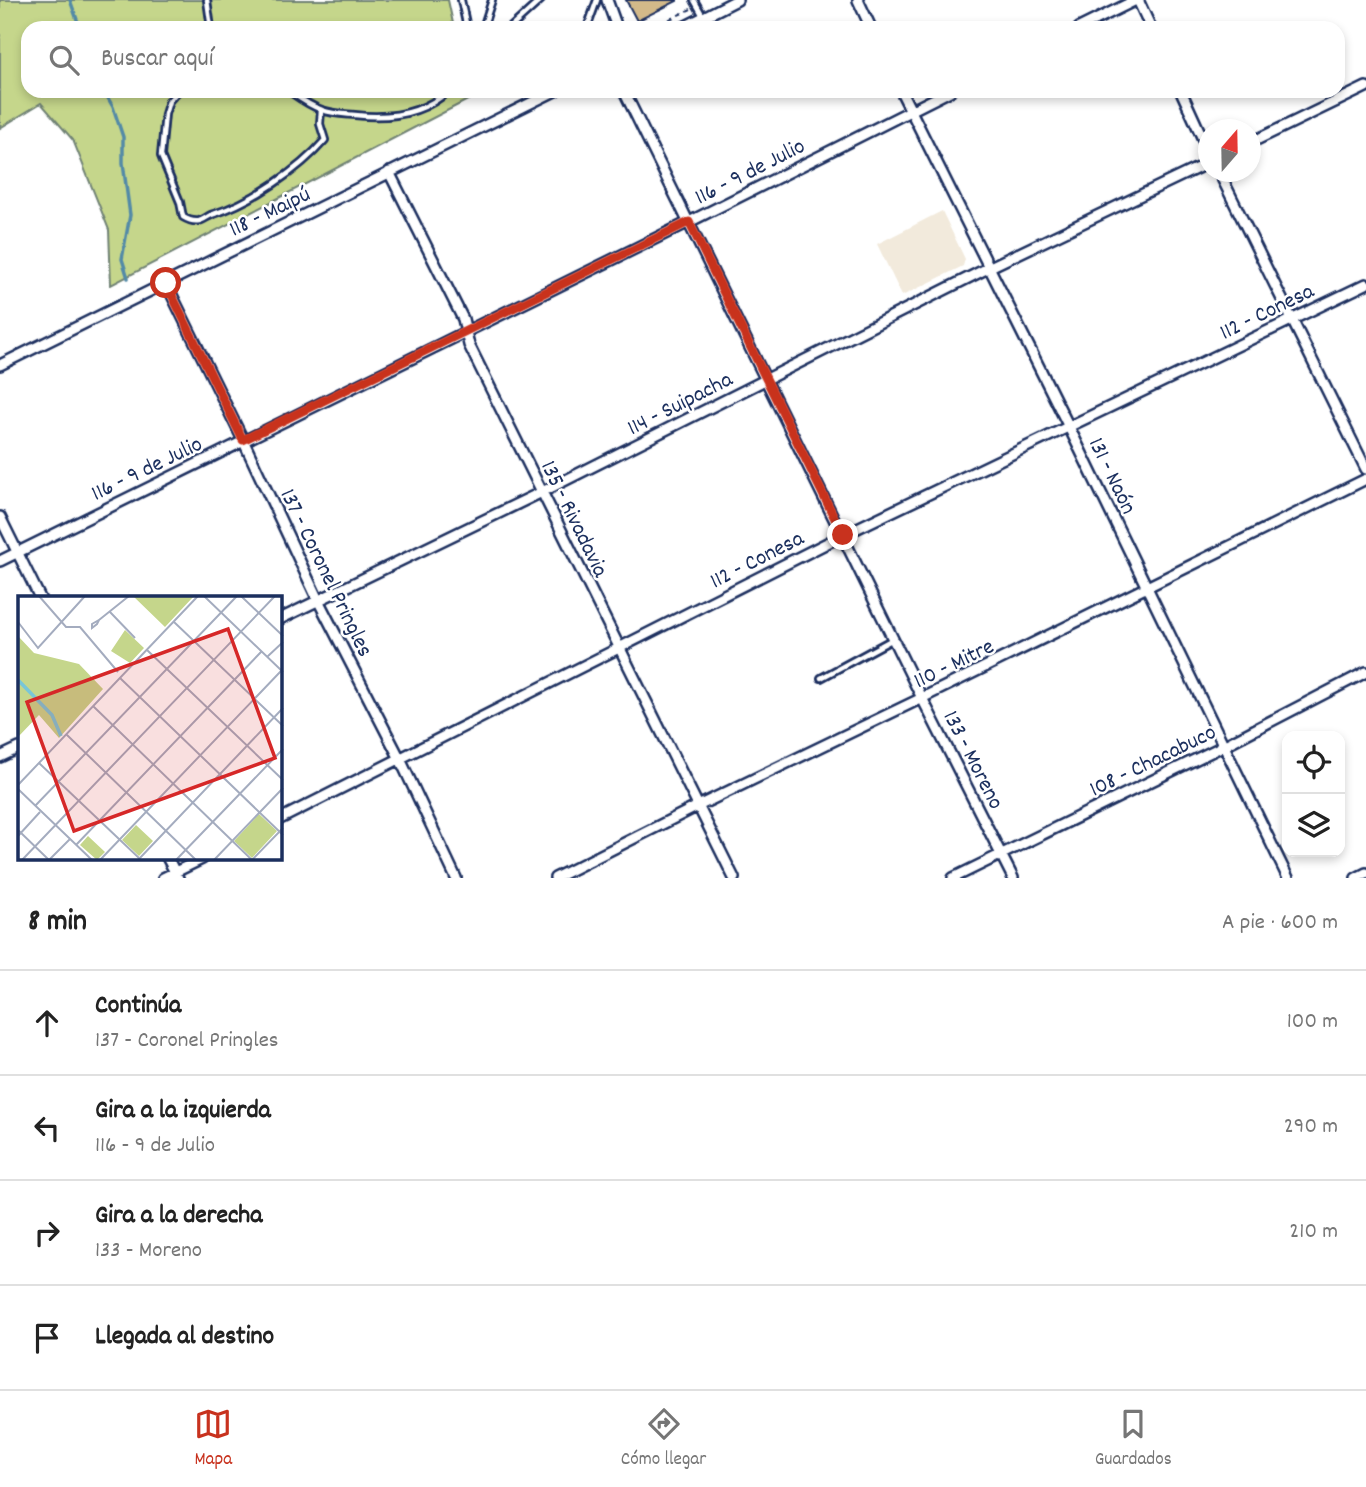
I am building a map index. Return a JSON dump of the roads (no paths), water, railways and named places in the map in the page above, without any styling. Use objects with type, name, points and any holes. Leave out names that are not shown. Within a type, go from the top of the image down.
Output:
[{"type":"street","points":[[607,0],[615,21]]},
{"type":"street","points":[[696,21],[737,0]]},
{"type":"street","points":[[858,0],[868,21]]},
{"type":"street","points":[[1094,21],[1137,0],[1148,21]]},
{"type":"street","points":[[1345,97],[1366,87]]},
{"type":"street","name":"118 - Maipú","points":[[0,365],[541,98]]},
{"type":"street","name":"133 - Moreno","points":[[627,98],[1013,878]]},
{"type":"street","name":"131 - Naón","points":[[905,98],[1069,427],[1288,878]]},
{"type":"street","name":"116 - 9 de Julio","points":[[0,561],[936,98]]},
{"type":"street","points":[[1184,98],[1198,127]]},
{"type":"street","points":[[1261,138],[1343,98]]},
{"type":"street","name":"114 - Suipacha","points":[[282,619],[990,267],[1198,168]]},
{"type":"street","name":"135 - Rivadavia","points":[[389,172],[463,318],[469,345],[734,878]]},
{"type":"street","points":[[1224,182],[1366,469]]},
{"type":"street","name":"137 - Coronel Pringles","points":[[166,283],[318,600],[400,759],[456,878]]},
{"type":"street","name":"112 - Conesa","points":[[282,818],[843,535],[1366,284]]},
{"type":"street","name":"110 - Mitre","points":[[555,878],[1366,478]]},
{"type":"street","points":[[0,517],[39,596]]},
{"type":"street","name":"108 - Chacabuco","points":[[953,878],[1223,746],[1366,672]]},
{"type":"street","points":[[0,757],[18,748]]},
{"type":"street","points":[[163,878],[176,875],[200,860]]},
{"type":"street","points":[[1356,878],[1366,873]]},
{"type":"lane","points":[[207,0],[210,21]]},
{"type":"lane","points":[[461,0],[466,21]]},
{"type":"lane","points":[[485,21],[492,0]]},
{"type":"lane","points":[[518,21],[541,0]]},
{"type":"lane","points":[[590,21],[597,0]]},
{"type":"lane","points":[[694,0],[704,17]]},
{"type":"lane","points":[[172,98],[165,114],[161,156],[180,202],[183,217],[190,220],[200,220],[223,212],[248,199],[308,159],[324,140],[320,124],[321,110]]},
{"type":"lane","points":[[299,98],[321,110],[370,117],[405,114],[427,106],[438,98]]},
{"type":"lane","points":[[821,678],[894,639]]},
{"type":"waterway","points":[[70,0],[78,21]]},
{"type":"waterway","points":[[108,98],[123,137],[123,163],[130,215],[122,259],[128,278]]}]
